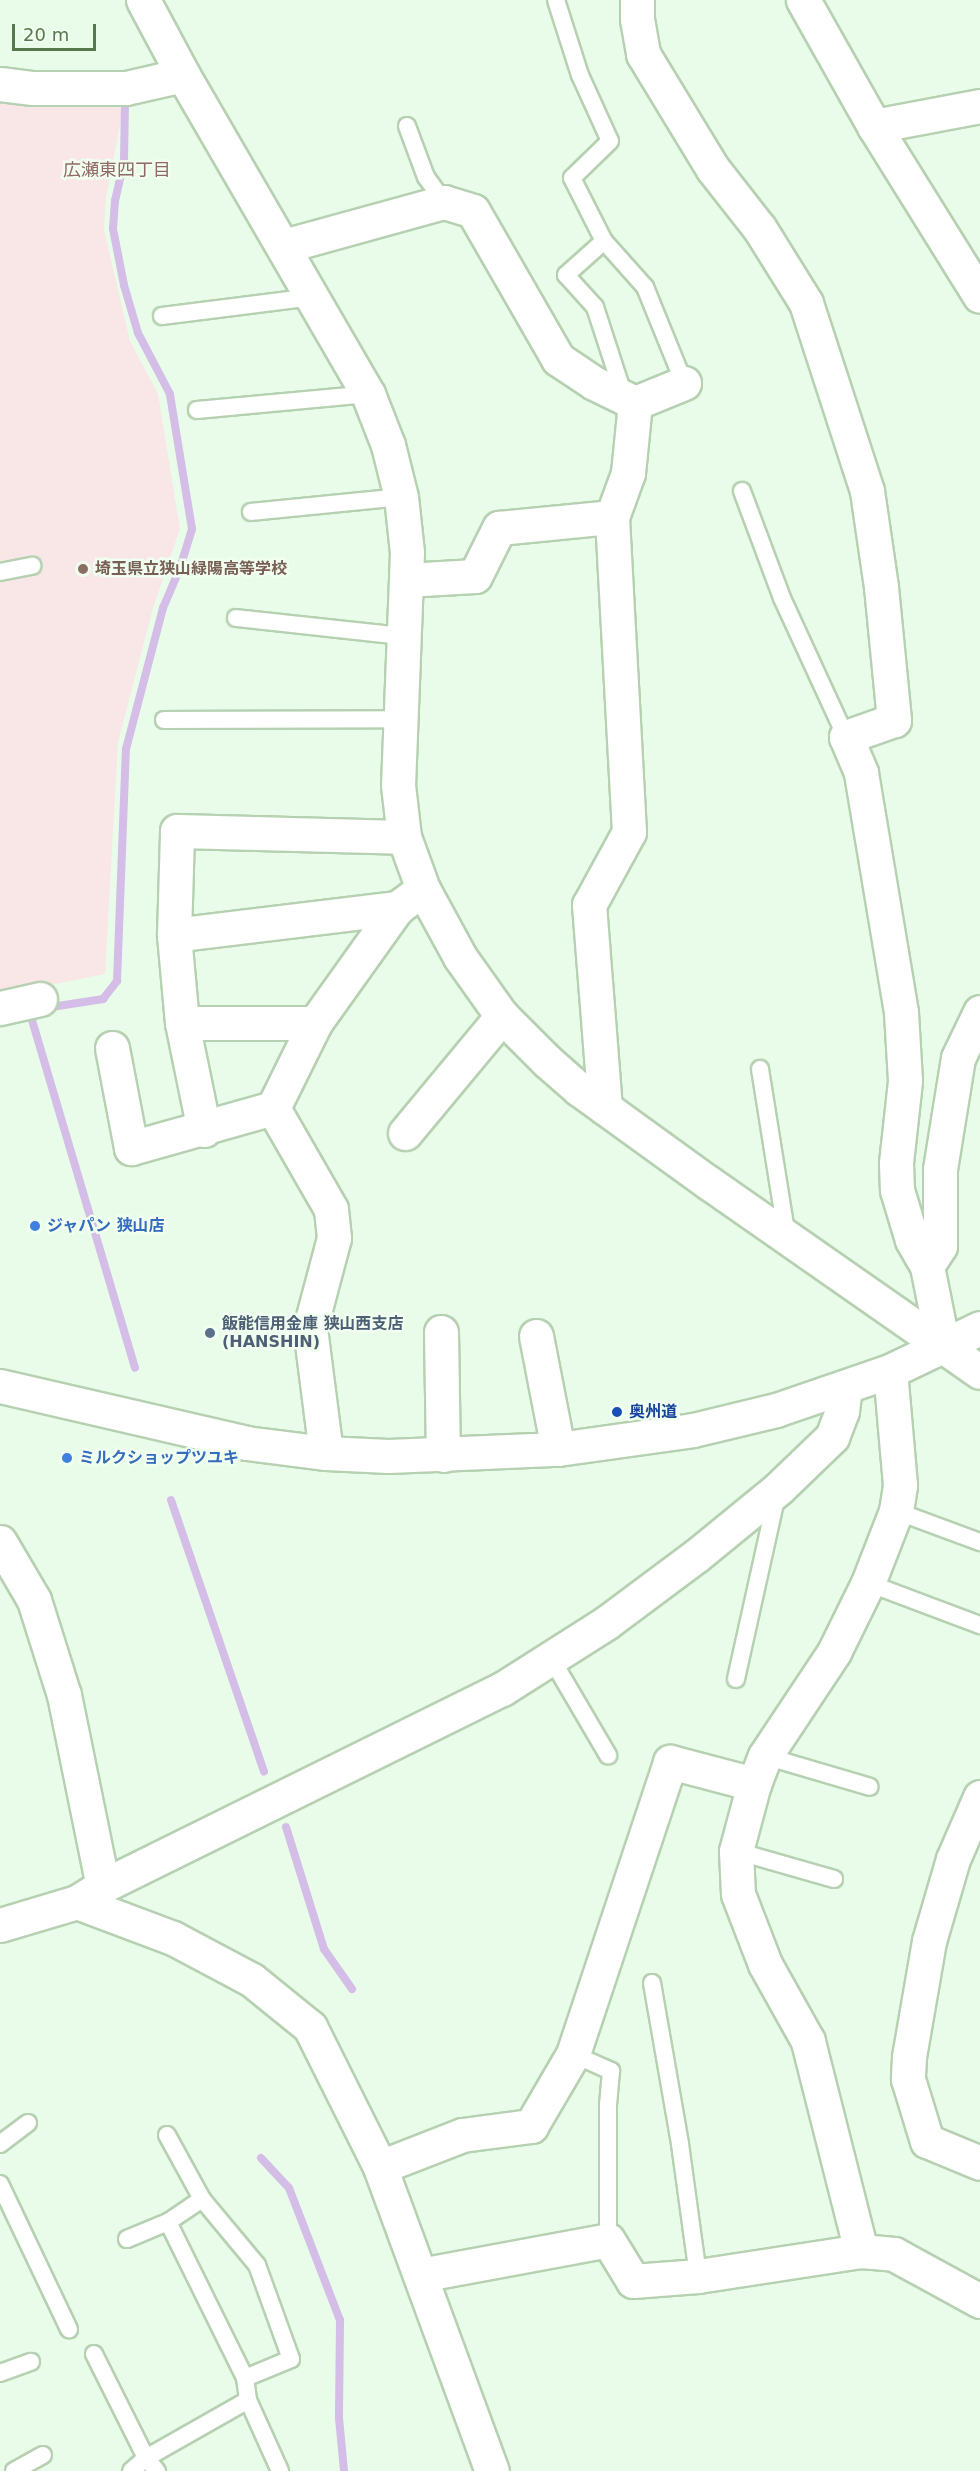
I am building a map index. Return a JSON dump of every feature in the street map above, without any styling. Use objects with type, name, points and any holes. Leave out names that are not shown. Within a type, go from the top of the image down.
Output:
[{"type":"street","points":[[143,0],[183,75],[314,297],[368,394],[388,445],[401,497],[407,552],[398,785],[404,837],[423,889],[460,957],[502,1016],[547,1061],[605,1108],[980,1372]]},
{"type":"street","points":[[637,0],[637,19],[643,54],[713,169],[760,229],[806,303],[838,410],[867,490],[881,587],[894,720],[846,737],[861,773],[901,1013],[905,1081],[896,1163],[897,1190],[912,1240],[927,1266],[943,1346]]},
{"type":"street","points":[[808,1],[874,126],[966,244],[980,296]]},
{"type":"street","points":[[0,84],[33,88],[126,88],[183,75]]},
{"type":"street","points":[[874,126],[980,106]]},
{"type":"street","points":[[284,246],[444,202],[472,211],[558,359],[594,383],[630,400],[684,383]]},
{"type":"street","points":[[605,1108],[589,905],[629,832],[612,517],[628,473],[630,400]]},
{"type":"street","points":[[406,579],[475,576],[499,528],[612,517]]},
{"type":"street","points":[[204,1130],[182,1023],[174,935],[177,831],[404,837]]},
{"type":"street","points":[[112,1048],[131,1148],[204,1130],[273,1108],[315,1023],[397,908],[423,889]]},
{"type":"street","points":[[174,935],[397,908]]},
{"type":"street","points":[[0,1008],[40,999]]},
{"type":"street","points":[[927,1266],[940,1246],[940,1169],[958,1058],[980,1012]]},
{"type":"street","points":[[405,1133],[502,1016]]},
{"type":"street","points":[[182,1023],[315,1023]]},
{"type":"street","points":[[273,1108],[332,1209],[334,1238],[310,1328],[326,1453]]},
{"type":"street","points":[[0,1386],[246,1443],[326,1453],[443,1455],[558,1449],[693,1430],[776,1410],[890,1371],[980,1328]]},
{"type":"street","points":[[441,1332],[443,1455]]},
{"type":"street","points":[[536,1336],[558,1449]]},
{"type":"street","points":[[861,2251],[808,2041],[765,1964],[738,1893],[736,1851],[760,1770],[834,1652],[868,1583],[896,1511],[900,1485],[890,1371]]},
{"type":"street","points":[[0,1924],[91,1894],[502,1689],[551,1658],[606,1623],[779,1488],[832,1437],[842,1411],[845,1388]]},
{"type":"street","points":[[0,1542],[34,1600],[64,1695],[91,1894]]},
{"type":"street","points":[[380,2168],[462,2135],[531,2126],[573,2054],[670,1762],[760,1770]]},
{"type":"street","points":[[980,1797],[953,1859],[929,1941],[909,2057],[908,2079],[927,2141],[980,2163]]},
{"type":"street","points":[[91,1894],[252,1980],[310,2027],[380,2168],[492,2471]]},
{"type":"street","points":[[420,2276],[608,2240],[633,2281],[698,2276],[861,2251],[894,2254],[980,2301]]},
{"type":"lane","points":[[556,0],[580,75],[610,141],[572,178],[604,242],[645,287],[684,383]]},
{"type":"lane","points":[[407,126],[426,177],[444,202]]},
{"type":"lane","points":[[604,242],[566,275],[595,307],[630,400]]},
{"type":"lane","points":[[162,316],[314,297]]},
{"type":"lane","points":[[197,411],[368,394]]},
{"type":"lane","points":[[742,491],[782,598],[846,737]]},
{"type":"lane","points":[[251,512],[401,497]]},
{"type":"lane","points":[[0,572],[32,566]]},
{"type":"lane","points":[[236,618],[404,636]]},
{"type":"lane","points":[[164,720],[401,719]]},
{"type":"lane","points":[[760,1069],[787,1238]]},
{"type":"lane","points":[[736,1679],[779,1488]]},
{"type":"lane","points":[[896,1511],[980,1542]]},
{"type":"lane","points":[[868,1583],[980,1624]]},
{"type":"lane","points":[[551,1658],[608,1755]]},
{"type":"lane","points":[[760,1770],[870,1787]]},
{"type":"lane","points":[[736,1851],[834,1880]]},
{"type":"lane","points":[[652,1983],[680,2144],[698,2276]]},
{"type":"lane","points":[[573,2054],[611,2071],[608,2104],[608,2240]]},
{"type":"lane","points":[[0,2144],[28,2123]]},
{"type":"lane","points":[[166,2135],[202,2199],[257,2265],[291,2359],[245,2378]]},
{"type":"lane","points":[[0,2184],[69,2329]]},
{"type":"lane","points":[[127,2238],[168,2222],[202,2199]]},
{"type":"lane","points":[[168,2222],[245,2378],[248,2400],[280,2471]]},
{"type":"lane","points":[[94,2354],[152,2464]]},
{"type":"lane","points":[[0,2373],[31,2362]]},
{"type":"lane","points":[[131,2471],[152,2464],[248,2400]]},
{"type":"lane","points":[[14,2471],[43,2455]]},
{"type":"shaded area","name":"埼玉県立狭山緑陽高等学校","points":[[0,96],[123,108],[106,198],[104,230],[130,341],[158,394],[180,529],[153,608],[118,742],[105,974],[0,995]]},
{"type":"waterway","points":[[45,1008],[103,999],[117,981],[126,749],[163,608],[180,568],[192,529],[170,394],[138,333],[124,285],[113,229],[115,201],[124,161],[125,106]]},
{"type":"waterway","points":[[29,1010],[135,1368]]},
{"type":"waterway","points":[[171,1500],[264,1771]]},
{"type":"waterway","points":[[286,1827],[324,1949],[352,1989]]},
{"type":"waterway","points":[[261,2158],[289,2188],[340,2320],[339,2418],[344,2471]]},
{"type":"place","name":"埼玉県立狭山緑陽高等学校","points":[[83,569]]},
{"type":"place","name":"ジャパン 狭山店","points":[[35,1226]]},
{"type":"place","name":"飯能信用金庫 狭山西支店 (HANSHIN)","points":[[210,1333]]},
{"type":"place","name":"奥州道","points":[[617,1412]]},
{"type":"place","name":"ミルクショップツユキ","points":[[67,1458]]},
{"type":"district","name":"広瀬東四丁目","points":[[117,170]]}]
